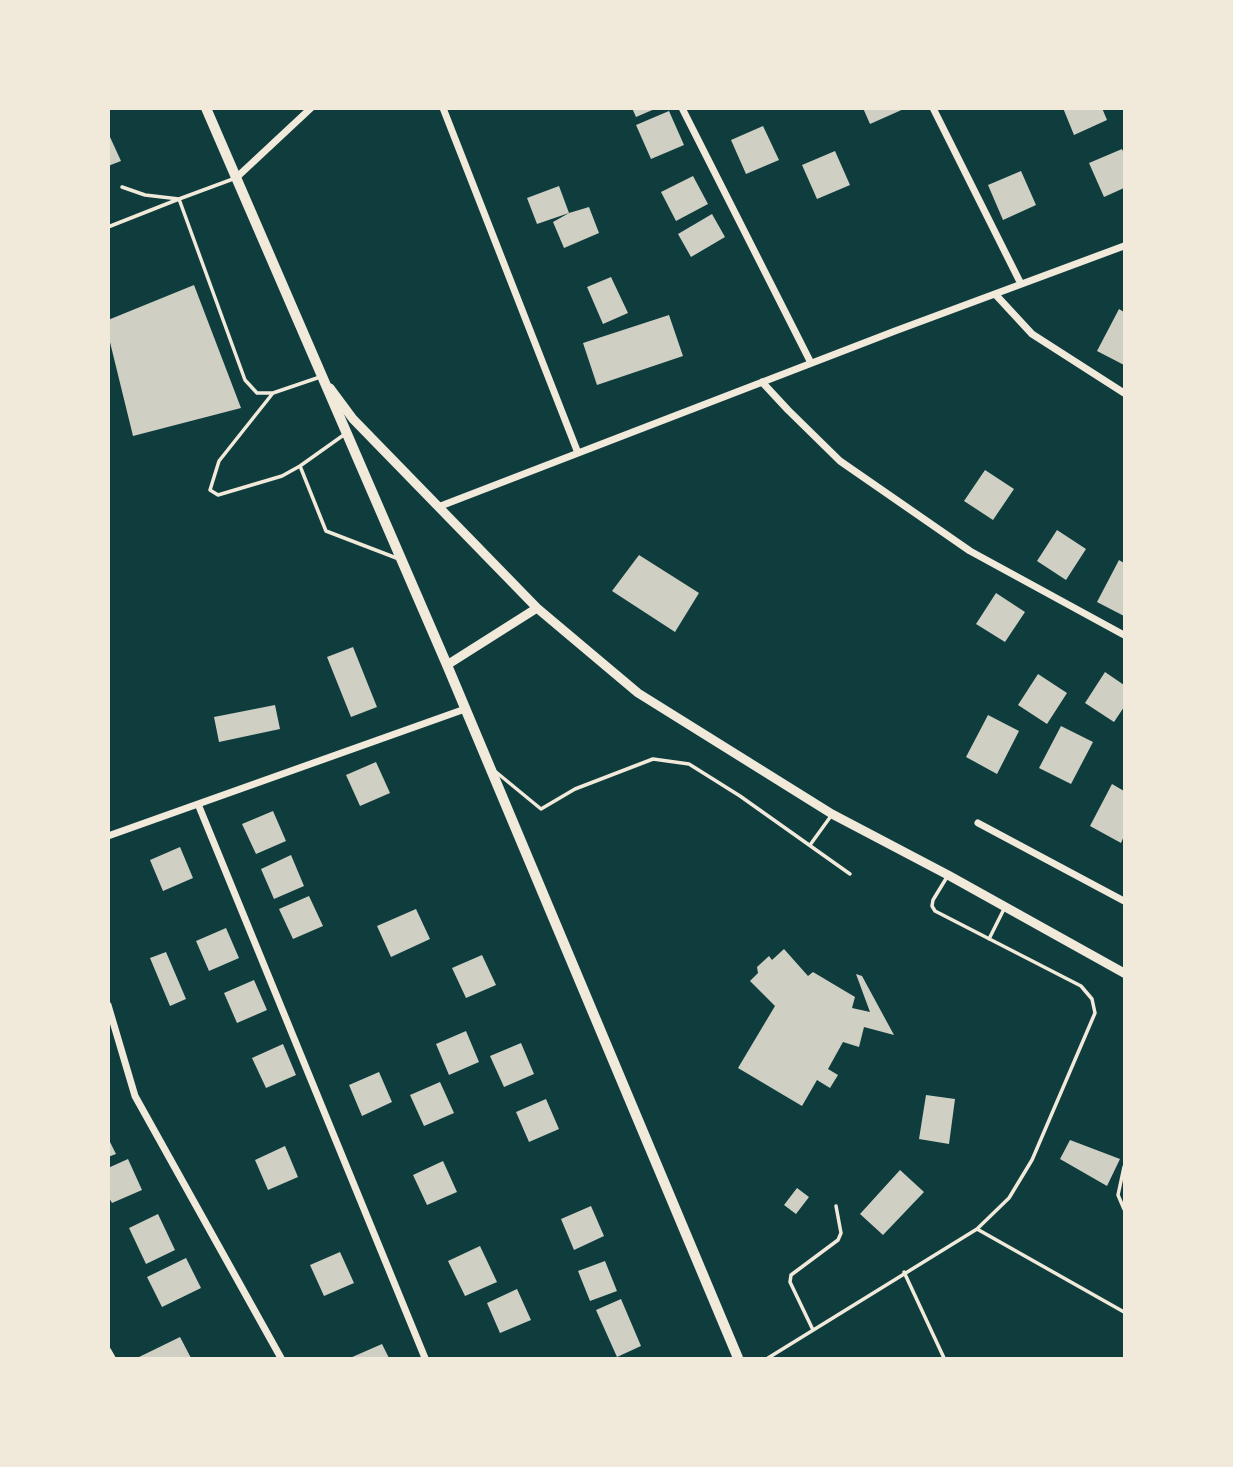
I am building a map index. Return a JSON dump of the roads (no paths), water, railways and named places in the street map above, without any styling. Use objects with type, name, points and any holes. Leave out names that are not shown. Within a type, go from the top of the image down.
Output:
[{"type":"main road","points":[[206,108],[447,665],[735,1358]]},
{"type":"street","points":[[236,178],[311,108]]},
{"type":"street","points":[[443,108],[578,453]]},
{"type":"street","points":[[682,108],[811,363]]},
{"type":"street","points":[[933,108],[1021,284]]},
{"type":"street","points":[[438,507],[811,363],[1125,246]]},
{"type":"street","points":[[995,294],[1032,334],[1125,393]]},
{"type":"street","points":[[322,377],[353,419],[537,608],[638,693],[832,814],[948,874],[1125,973]]},
{"type":"street","points":[[762,382],[840,461],[970,551],[1125,635]]},
{"type":"street","points":[[447,665],[537,608]]},
{"type":"street","points":[[108,836],[465,709]]},
{"type":"street","points":[[198,804],[425,1359]]},
{"type":"street","points":[[978,823],[1125,901]]},
{"type":"street","points":[[108,1005],[135,1096],[281,1359]]},
{"type":"street","points":[[108,1351],[112,1359]]},
{"type":"lane","points":[[108,227],[236,178]]},
{"type":"lane","points":[[122,187],[145,195],[179,199]]},
{"type":"lane","points":[[179,199],[245,380],[257,393],[273,393],[322,377]]},
{"type":"lane","points":[[273,393],[219,461],[210,490],[218,495],[282,476],[346,433]]},
{"type":"lane","points":[[300,466],[326,531],[401,560]]},
{"type":"lane","points":[[489,766],[541,809],[575,789],[621,769],[653,759],[689,764],[850,874]]},
{"type":"lane","points":[[810,845],[832,814]]},
{"type":"lane","points":[[768,1359],[977,1229],[1009,1198],[1032,1160],[1096,1013],[1092,999],[1081,986],[935,911],[932,906],[948,874]]},
{"type":"lane","points":[[989,939],[1005,906]]},
{"type":"lane","points":[[1125,1167],[1118,1195],[1125,1209]]},
{"type":"lane","points":[[813,1330],[790,1282],[791,1275],[838,1240],[841,1234],[836,1206]]},
{"type":"lane","points":[[977,1229],[1125,1312]]},
{"type":"lane","points":[[904,1272],[944,1359]]}]
